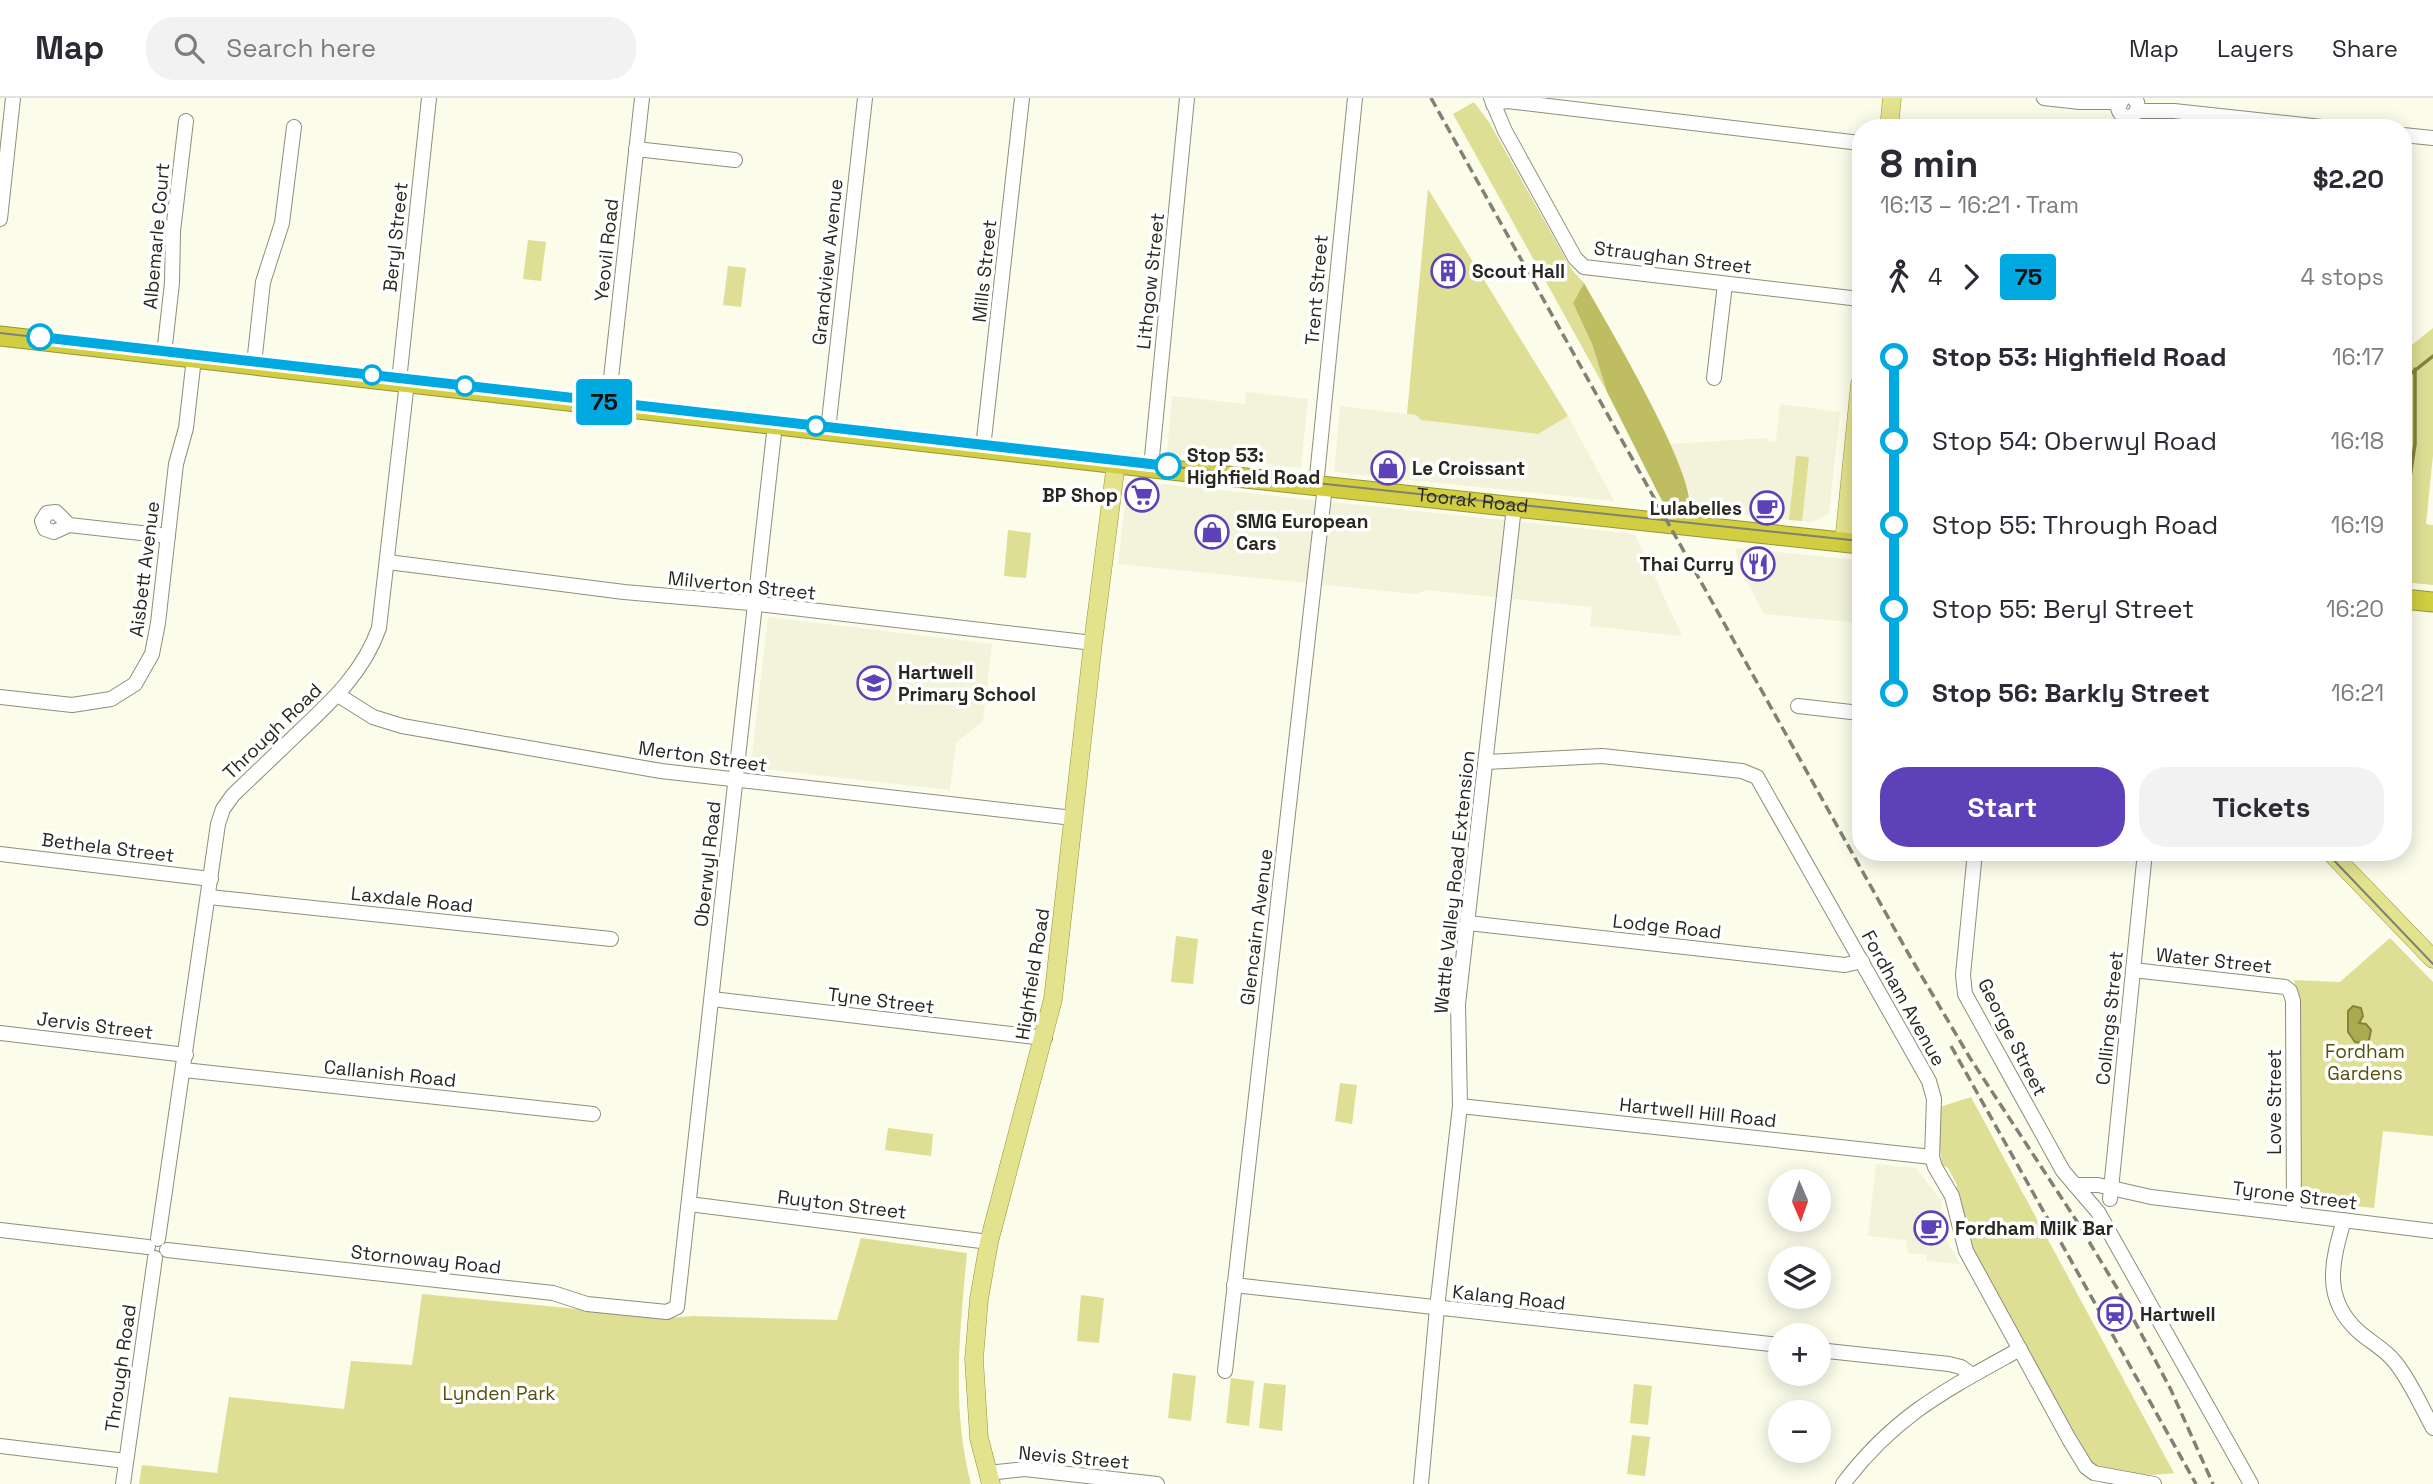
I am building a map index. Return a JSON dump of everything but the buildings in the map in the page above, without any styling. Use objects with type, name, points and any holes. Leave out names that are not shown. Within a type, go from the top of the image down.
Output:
[{"type":"highway","name":"Toorak Road","points":[[0,336],[1150,467],[1852,543]]},
{"type":"highway","points":[[2412,600],[2433,602]]},
{"type":"main road","points":[[1890,119],[1892,98]]},
{"type":"main road","name":"Highfield Road","points":[[990,1479],[979,1438],[974,1359],[979,1299],[989,1242],[1045,1038],[1053,999],[1116,463]]},
{"type":"main road","points":[[2339,861],[2433,960]]},
{"type":"street","points":[[0,219],[13,98]]},
{"type":"street","name":"Beryl Street","points":[[403,382],[429,98]]},
{"type":"street","name":"Yeovil Road","points":[[608,405],[642,98]]},
{"type":"street","name":"Grandview Avenue","points":[[828,430],[865,98]]},
{"type":"street","name":"Mills Street","points":[[983,448],[1022,98]]},
{"type":"street","name":"Lithgow Street","points":[[1150,467],[1187,98]]},
{"type":"street","name":"Trent Street","points":[[1320,486],[1355,98]]},
{"type":"street","points":[[2044,98],[2129,109],[2248,119]]},
{"type":"street","points":[[1492,101],[1852,142]]},
{"type":"street","name":"Straughan Street","points":[[1492,101],[1504,131],[1575,258],[1588,268],[1852,298]]},
{"type":"street","name":"Albemarle Court","points":[[164,354],[172,283],[173,230],[186,121]]},
{"type":"street","points":[[254,364],[263,282],[282,223],[294,127]]},
{"type":"street","points":[[2412,136],[2433,138]]},
{"type":"street","points":[[636,149],[735,160]]},
{"type":"street","points":[[1714,378],[1725,284]]},
{"type":"street","name":"Aisbett Avenue","points":[[0,697],[72,705],[111,699],[135,684],[152,654],[176,464],[186,428],[194,358]]},
{"type":"street","name":"Through Road","points":[[123,1484],[218,824],[223,809],[233,795],[338,695],[371,650],[379,628],[388,562],[403,382]]},
{"type":"street","name":"Oberwyl Road","points":[[677,1307],[775,424]]},
{"type":"street","name":"Glencairn Avenue","points":[[1225,1371],[1320,486]]},
{"type":"street","name":"Wattle Valley Road Extension","points":[[1420,1480],[1460,1106],[1458,1014],[1514,507]]},
{"type":"street","points":[[69,525],[168,536]]},
{"type":"street","name":"Milverton Street","points":[[388,562],[624,592],[756,604],[1093,643]]},
{"type":"street","name":"Merton Street","points":[[338,695],[373,717],[402,726],[661,771],[1073,818]]},
{"type":"street","points":[[1798,706],[1852,712]]},
{"type":"street","name":"Fordham Avenue","points":[[1486,762],[1602,756],[1753,774],[1760,779],[1932,1088],[1932,1157],[1952,1196],[1966,1251],[2084,1464],[2093,1479],[2154,1484]]},
{"type":"street","name":"Bethela Street","points":[[0,854],[211,879]]},
{"type":"street","name":"George Street","points":[[1974,861],[1963,975],[1964,991],[2063,1171],[2098,1212],[2251,1484]]},
{"type":"street","name":"Collings Street","points":[[2110,1194],[2144,861]]},
{"type":"street","name":"Laxdale Road","points":[[209,897],[611,939]]},
{"type":"street","name":"Lodge Road","points":[[1468,923],[1845,965],[1862,961]]},
{"type":"street","name":"Water Street","points":[[2133,970],[2285,987],[2290,991]]},
{"type":"street","name":"Love Street","points":[[2290,991],[2293,1001],[2294,1214]]},
{"type":"street","name":"Tyne Street","points":[[712,999],[1045,1038]]},
{"type":"street","name":"Jervis Street","points":[[0,1033],[186,1055]]},
{"type":"street","name":"Callanish Road","points":[[184,1070],[593,1114]]},
{"type":"street","name":"Hartwell Hill Road","points":[[1460,1106],[1932,1157]]},
{"type":"street","name":"Tyrone Street","points":[[2075,1185],[2110,1194],[2433,1231]]},
{"type":"street","points":[[2098,1212],[2110,1194]]},
{"type":"street","name":"Ruyton Street","points":[[689,1204],[989,1242]]},
{"type":"street","points":[[2344,1220],[2332,1270],[2339,1306],[2358,1331],[2383,1349],[2400,1368],[2433,1428]]},
{"type":"street","name":"Stornoway Road","points":[[0,1230],[553,1293],[587,1304],[667,1311],[677,1307]]},
{"type":"street","name":"Kalang Road","points":[[1234,1285],[1768,1344]]},
{"type":"street","points":[[1843,1484],[1870,1449],[1926,1403],[2020,1349]]},
{"type":"street","points":[[1831,1351],[1949,1364],[1961,1367],[1972,1375]]},
{"type":"street","points":[[0,1446],[127,1461]]},
{"type":"street","name":"Nevis Street","points":[[990,1479],[1026,1469],[1157,1484]]},
{"type":"shaded area","points":[[1584,283],[1664,430],[1687,489],[1690,509],[1662,506],[1662,501],[1607,392],[1592,344],[1573,303]]},
{"type":"shaded area","points":[[1246,392],[1308,399],[1301,468],[1167,453],[1172,396],[1245,404]]},
{"type":"shaded area","points":[[1780,404],[1840,412],[1829,514],[1812,522],[1690,509],[1691,498],[1669,444],[1768,438],[1769,442],[1776,441]]},
{"type":"shaded area","points":[[1340,406],[1416,415],[1421,420],[1537,434],[1568,416],[1614,501],[1334,472]]},
{"type":"shaded area","points":[[1134,481],[1635,534],[1682,636],[1590,626],[1592,607],[1426,590],[1415,594],[1118,564],[1127,487]]},
{"type":"shaded area","points":[[1735,548],[1852,559],[1852,622],[1764,614],[1740,569]]},
{"type":"shaded area","name":"Hartwell Primary School","points":[[768,617],[992,644],[983,721],[956,743],[950,790],[756,768],[751,764]]},
{"type":"shaded area","points":[[2353,1006],[2361,1008],[2363,1016],[2359,1023],[2366,1024],[2371,1030],[2369,1040],[2363,1043],[2355,1042],[2348,1032],[2348,1011]]},
{"type":"shaded area","points":[[1876,1164],[1916,1168],[1942,1202],[1940,1229],[1960,1264],[1926,1261],[1927,1255],[1908,1253],[1906,1240],[1868,1236]]},
{"type":"green space","points":[[1474,102],[1489,122],[1572,270],[1584,283],[1573,303],[1592,344],[1607,392],[1453,114]]},
{"type":"green space","points":[[1428,189],[1568,416],[1538,434],[1421,420],[1416,415],[1407,414]]},
{"type":"green space","points":[[528,240],[546,242],[541,281],[523,279]]},
{"type":"green space","points":[[728,266],[746,268],[741,307],[723,305]]},
{"type":"green space","points":[[2433,328],[2433,455],[2426,524],[2433,525],[2433,585],[2412,583],[2412,345]]},
{"type":"green space","points":[[1796,456],[1809,457],[1802,521],[1789,520]]},
{"type":"green space","points":[[1008,530],[1031,533],[1026,578],[1004,576]]},
{"type":"green space","points":[[1176,936],[1198,939],[1193,984],[1171,982]]},
{"type":"green space","name":"Fordham Gardens","points":[[2390,938],[2433,982],[2433,1136],[2383,1131],[2374,1208],[2299,1200],[2297,992],[2294,980],[2340,982]]},
{"type":"green space","points":[[1340,1083],[1357,1085],[1352,1124],[1335,1121]]},
{"type":"green space","points":[[1971,1097],[2174,1473],[2120,1473],[2092,1463],[1987,1280],[1969,1241],[1972,1236],[1969,1227],[1964,1226],[1955,1190],[1957,1185],[1948,1168],[1942,1165],[1939,1142],[1940,1107]]},
{"type":"green space","points":[[888,1128],[933,1134],[931,1156],[885,1150]]},
{"type":"green space","name":"Lynden Park","points":[[861,1238],[967,1253],[960,1340],[959,1398],[971,1484],[139,1484],[142,1465],[217,1473],[229,1397],[344,1409],[351,1361],[412,1365],[422,1294],[670,1318],[693,1316],[837,1320]]},
{"type":"green space","points":[[1081,1295],[1104,1298],[1099,1343],[1077,1341]]},
{"type":"green space","points":[[1173,1373],[1196,1376],[1191,1421],[1168,1418]]},
{"type":"green space","points":[[1231,1378],[1254,1381],[1249,1426],[1226,1423]]},
{"type":"green space","points":[[1264,1383],[1286,1385],[1282,1431],[1259,1428]]},
{"type":"green space","points":[[1634,1384],[1652,1386],[1648,1425],[1630,1423]]},
{"type":"green space","points":[[1632,1435],[1650,1437],[1645,1476],[1627,1474]]},
{"type":"waterway","points":[[2412,373],[2433,356]]},
{"type":"waterway","points":[[2412,464],[2415,444],[2415,369]]},
{"type":"tram line","points":[[0,333],[1316,483],[1852,540]]},
{"type":"tram line","name":"75","points":[[40,337],[1168,466]]},
{"type":"tram line","points":[[2335,861],[2433,964]]},
{"type":"railway","points":[[1431,98],[1852,853]]},
{"type":"railway","points":[[1857,861],[1970,1058],[2117,1288],[2171,1390],[2213,1484]]},
{"type":"railway","points":[[1951,1046],[2196,1484]]},
{"type":"place","name":"Scout Hall","points":[[1448,271]]},
{"type":"place","name":"Stop 53: Highfield Road","points":[[1168,466]]},
{"type":"place","name":"Le Croissant","points":[[1388,468]]},
{"type":"place","name":"BP Shop","points":[[1142,495]]},
{"type":"place","name":"Lulabelles","points":[[1767,508]]},
{"type":"place","name":"SMG European Cars","points":[[1212,532]]},
{"type":"place","name":"Thai Curry","points":[[1758,564]]},
{"type":"place","name":"Hartwell Primary School","points":[[874,683]]},
{"type":"place","name":"Fordham Milk Bar","points":[[1931,1228]]},
{"type":"place","name":"Hartwell","points":[[2115,1314]]}]
